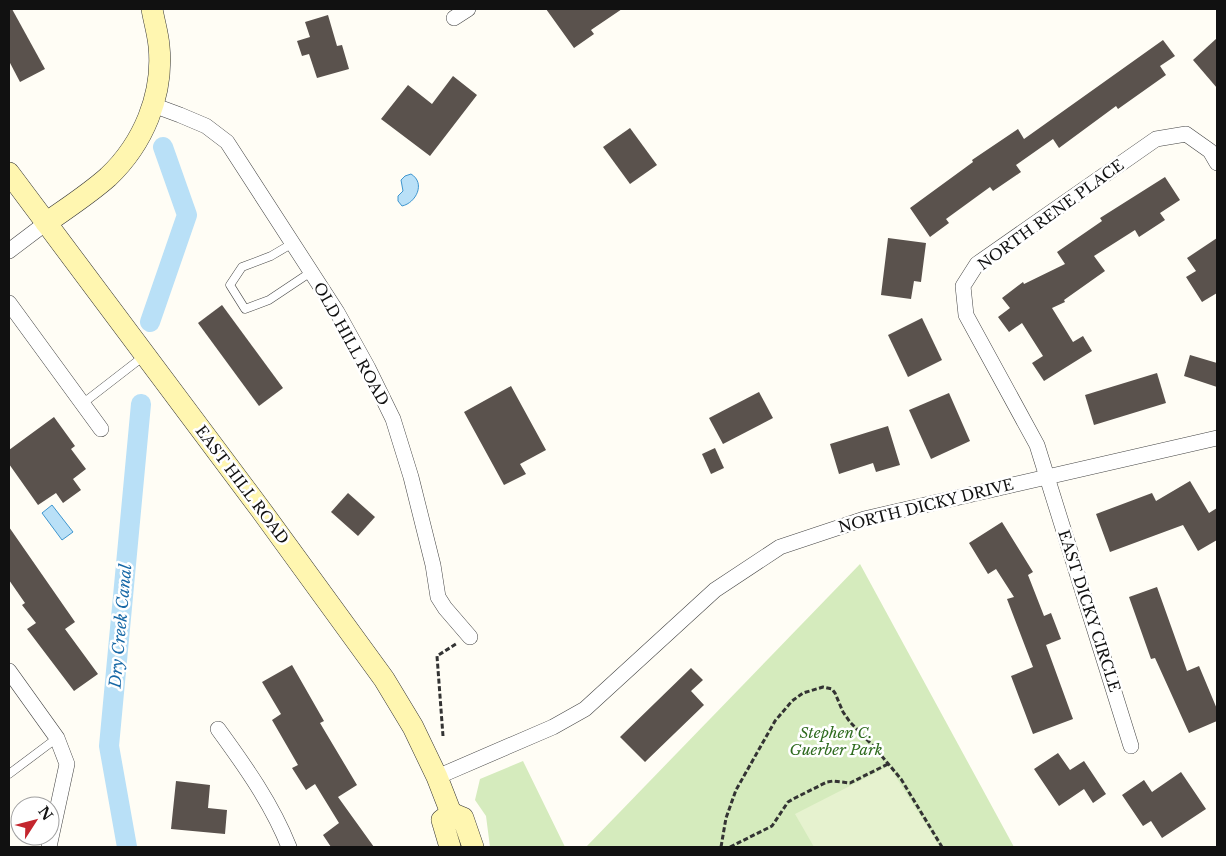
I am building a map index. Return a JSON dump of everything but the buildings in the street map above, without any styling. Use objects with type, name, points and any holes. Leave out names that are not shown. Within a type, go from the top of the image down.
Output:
[{"type":"street","points":[[9,251],[106,179],[121,164],[143,129],[153,105],[159,74],[159,47],[152,9]]},
{"type":"street","points":[[454,18],[468,9]]},
{"type":"street","name":"OLD HILL ROAD","points":[[153,105],[180,114],[206,126],[227,142],[337,312],[393,420],[411,477],[433,565],[438,597],[445,608],[470,636]]},
{"type":"street","name":"NORTH RENE PLACE","points":[[1046,476],[1037,445],[966,315],[963,286],[978,264],[1156,140],[1186,134],[1210,151],[1217,163]]},
{"type":"street","name":"EAST HILL ROAD","points":[[9,173],[384,679],[413,727],[437,777],[451,813],[463,818],[472,847]]},
{"type":"street","points":[[9,303],[101,429]]},
{"type":"street","name":"NORTH DICKY DRIVE","points":[[437,777],[553,728],[585,709],[715,590],[780,547],[864,519],[1217,438]]},
{"type":"street","name":"EAST DICKY CIRCLE","points":[[1046,476],[1132,746]]},
{"type":"street","points":[[9,671],[57,738],[67,764],[49,847]]},
{"type":"street","points":[[218,729],[244,765],[273,811],[289,847]]},
{"type":"street","points":[[450,847],[442,820],[451,813]]},
{"type":"lane","points":[[293,243],[271,256],[242,268],[230,285],[245,309],[269,300],[312,272]]},
{"type":"lane","points":[[82,404],[145,355]]},
{"type":"lane","points":[[9,774],[57,738]]},
{"type":"path","points":[[443,736],[437,656],[470,636]]},
{"type":"path","points":[[721,847],[726,818],[736,790],[775,721],[792,701],[803,693],[822,687],[832,689],[850,722],[888,764],[912,795],[942,847]]},
{"type":"path","points":[[730,847],[772,826],[788,802],[795,798],[827,782],[850,783],[888,764]]},
{"type":"green space","name":"Stephen C. Guerber Park","points":[[860,564],[1014,847],[586,847]]},
{"type":"green space","points":[[523,761],[565,847],[490,847],[486,816],[475,800],[480,779]]},
{"type":"green space","points":[[889,766],[940,847],[814,847],[795,814]]},
{"type":"water","points":[[411,174],[418,182],[417,192],[411,201],[402,206],[398,201],[398,196],[403,191],[401,180]]},
{"type":"water","points":[[52,505],[73,532],[62,540],[42,513]]},
{"type":"waterway","name":"Dry Creek Canal","points":[[150,322],[187,215],[163,147]]},
{"type":"waterway","name":"Dry Creek Canal","points":[[127,847],[109,746],[141,404]]}]
